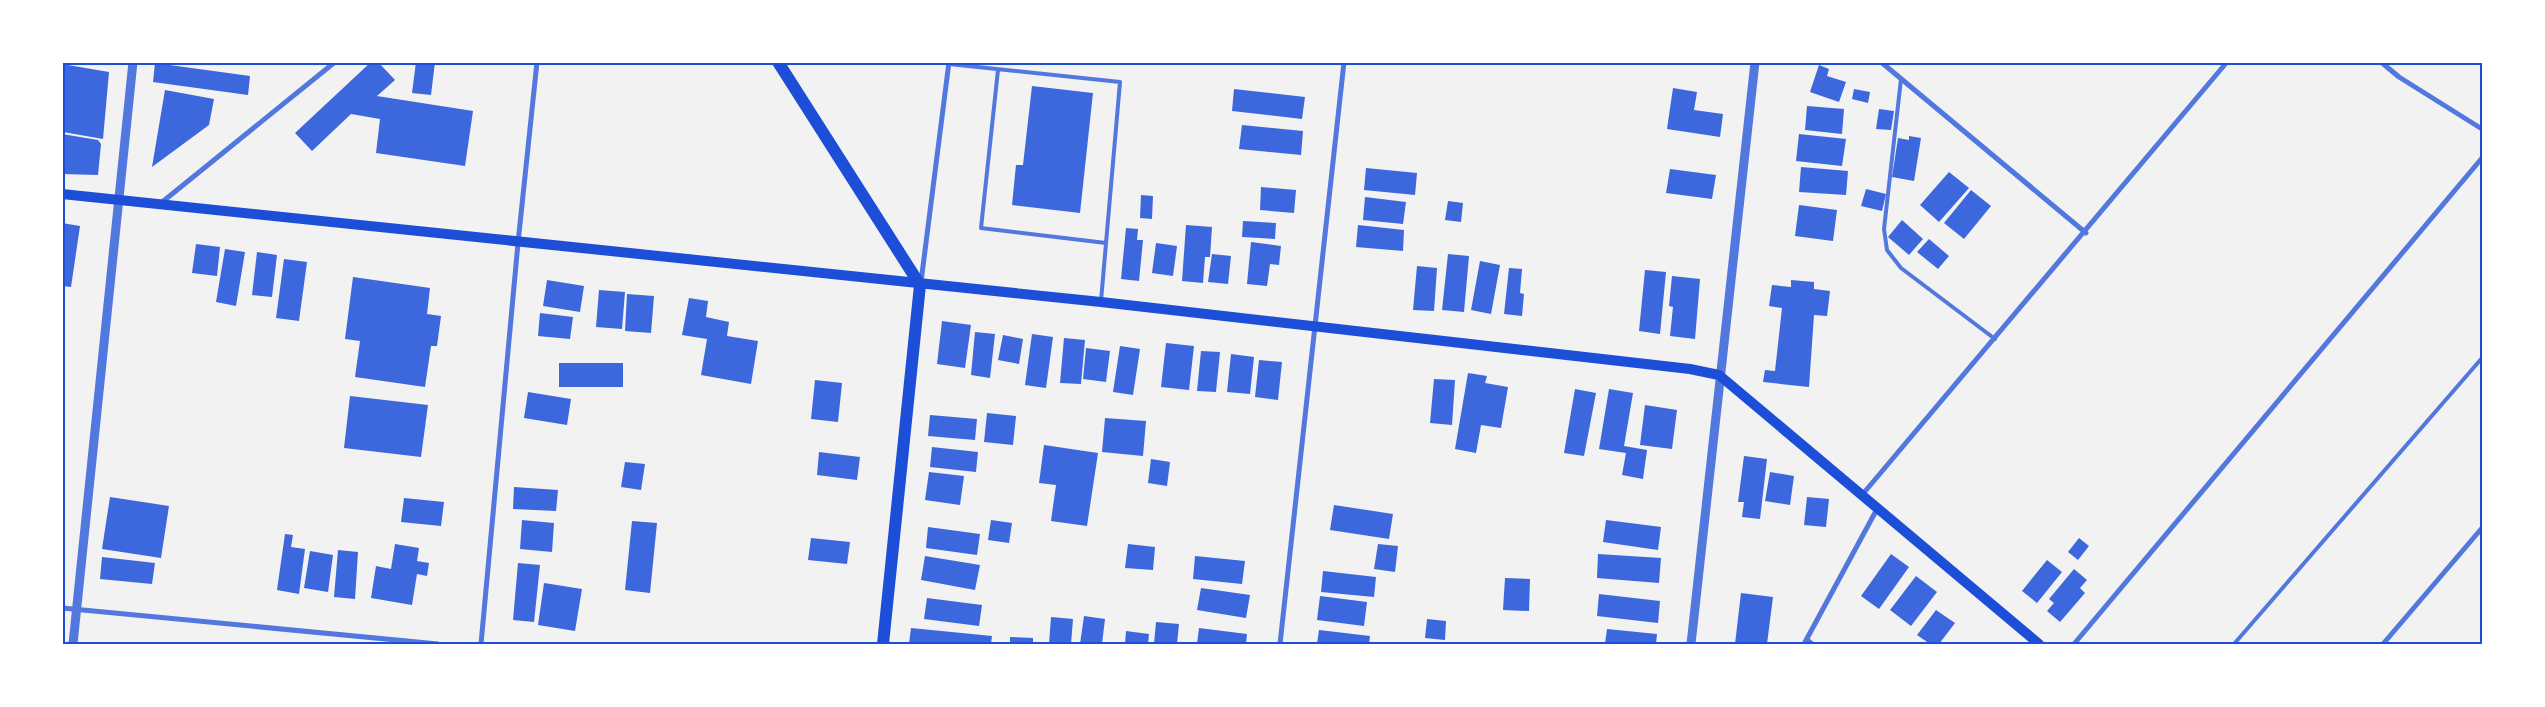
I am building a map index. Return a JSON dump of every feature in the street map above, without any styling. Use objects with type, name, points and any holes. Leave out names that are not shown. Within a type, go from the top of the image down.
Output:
[{"type":"main road","points":[[778,62],[920,285],[883,644]]},
{"type":"main road","points":[[62,194],[920,285],[1101,302],[1316,328],[1690,369],[1719,375],[2039,644]]},
{"type":"street","points":[[73,644],[133,62]]},
{"type":"street","points":[[158,205],[335,62]]},
{"type":"street","points":[[481,644],[518,243],[537,62]]},
{"type":"street","points":[[1280,644],[1344,62]]},
{"type":"street","points":[[1691,644],[1719,375],[1755,62]]},
{"type":"street","points":[[1881,62],[2086,232]]},
{"type":"street","points":[[1862,495],[1995,340],[2228,62]]},
{"type":"street","points":[[2381,62],[2482,129]]},
{"type":"street","points":[[920,285],[949,63]]},
{"type":"street","points":[[2074,644],[2482,158]]},
{"type":"street","points":[[1805,642],[1877,509]]},
{"type":"street","points":[[2383,644],[2482,528]]},
{"type":"street","points":[[62,608],[438,644]]},
{"type":"lane","points":[[949,63],[998,70],[1120,82],[1101,302]]},
{"type":"lane","points":[[998,70],[981,228],[1106,243]]},
{"type":"lane","points":[[1902,79],[1884,229],[1887,250],[1902,268],[1995,340]]},
{"type":"lane","points":[[2234,644],[2482,358]]},
{"type":"lane","points":[[1805,642],[1813,644]]},
{"type":"building","points":[[371,62],[378,62],[395,80],[377,96],[473,111],[465,166],[376,153],[380,119],[351,114],[312,151],[295,133]]},
{"type":"building","points":[[416,62],[435,62],[431,95],[412,93]]},
{"type":"building","points":[[155,63],[250,76],[248,95],[153,82]]},
{"type":"building","points":[[62,64],[109,72],[103,139],[63,132]]},
{"type":"building","points":[[1819,65],[1829,69],[1827,76],[1846,82],[1839,102],[1810,92]]},
{"type":"building","points":[[1032,86],[1093,93],[1080,213],[1012,205],[1016,165],[1023,165]]},
{"type":"building","points":[[1673,88],[1697,92],[1694,110],[1723,114],[1720,137],[1667,129]]},
{"type":"building","points":[[1234,89],[1305,97],[1302,119],[1232,111]]},
{"type":"building","points":[[1854,89],[1870,92],[1868,103],[1852,99]]},
{"type":"building","points":[[165,90],[214,99],[209,125],[152,167]]},
{"type":"building","points":[[1807,106],[1844,109],[1842,134],[1805,130]]},
{"type":"building","points":[[1879,109],[1894,111],[1891,130],[1876,129]]},
{"type":"building","points":[[1242,125],[1303,131],[1301,155],[1239,149]]},
{"type":"building","points":[[62,134],[98,140],[101,144],[98,175],[62,174]]},
{"type":"building","points":[[1799,134],[1846,139],[1842,166],[1796,161]]},
{"type":"building","points":[[1909,136],[1921,138],[1914,181],[1892,177],[1898,138],[1909,140]]},
{"type":"building","points":[[1801,167],[1848,171],[1846,195],[1799,192]]},
{"type":"building","points":[[1366,168],[1417,173],[1415,195],[1364,190]]},
{"type":"building","points":[[1670,169],[1716,175],[1712,199],[1666,193]]},
{"type":"building","points":[[1949,172],[1969,188],[1939,222],[1920,205]]},
{"type":"building","points":[[1261,187],[1296,190],[1294,213],[1260,210]]},
{"type":"building","points":[[1866,189],[1886,194],[1882,211],[1861,206]]},
{"type":"building","points":[[1971,190],[1991,206],[1964,239],[1944,223]]},
{"type":"building","points":[[1141,195],[1153,196],[1152,219],[1140,218]]},
{"type":"building","points":[[1365,197],[1406,202],[1403,224],[1363,220]]},
{"type":"building","points":[[1448,201],[1463,203],[1461,222],[1445,220]]},
{"type":"building","points":[[1799,205],[1837,210],[1833,241],[1795,236]]},
{"type":"building","points":[[1902,220],[1923,239],[1909,255],[1888,237]]},
{"type":"building","points":[[1243,221],[1276,223],[1275,239],[1242,237]]},
{"type":"building","points":[[62,223],[80,226],[71,287],[62,286]]},
{"type":"building","points":[[1186,225],[1212,227],[1210,257],[1205,257],[1203,283],[1182,281]]},
{"type":"building","points":[[1358,225],[1404,230],[1403,251],[1356,247]]},
{"type":"building","points":[[1126,228],[1138,229],[1137,240],[1143,240],[1139,281],[1121,279]]},
{"type":"building","points":[[1929,239],[1949,256],[1938,269],[1917,252]]},
{"type":"building","points":[[1251,242],[1281,246],[1279,265],[1270,264],[1267,286],[1247,284]]},
{"type":"building","points":[[1156,243],[1177,246],[1173,276],[1152,273]]},
{"type":"building","points":[[196,244],[220,247],[217,276],[192,273]]},
{"type":"building","points":[[225,249],[245,252],[236,306],[216,302]]},
{"type":"building","points":[[257,252],[277,255],[272,297],[252,295]]},
{"type":"building","points":[[1212,254],[1231,256],[1228,284],[1208,282]]},
{"type":"building","points":[[1448,254],[1469,256],[1464,312],[1442,310]]},
{"type":"building","points":[[284,259],[307,262],[299,321],[276,318]]},
{"type":"building","points":[[1480,261],[1500,265],[1491,314],[1471,310]]},
{"type":"building","points":[[1417,266],[1437,268],[1434,311],[1413,310]]},
{"type":"building","points":[[1509,268],[1522,269],[1520,293],[1524,294],[1522,316],[1504,314]]},
{"type":"building","points":[[1645,270],[1666,272],[1660,334],[1639,331]]},
{"type":"building","points":[[1672,276],[1700,279],[1695,339],[1670,336],[1673,307],[1669,306]]},
{"type":"building","points":[[353,277],[430,288],[427,314],[441,316],[437,346],[431,346],[425,387],[355,377],[360,341],[345,339]]},
{"type":"building","points":[[547,280],[584,286],[580,312],[543,306]]},
{"type":"building","points":[[1791,280],[1814,282],[1814,289],[1830,291],[1827,316],[1814,315],[1809,387],[1763,382],[1765,370],[1775,371],[1782,308],[1769,306],[1772,285],[1791,287]]},
{"type":"building","points":[[599,290],[625,292],[622,329],[596,327]]},
{"type":"building","points":[[627,294],[654,296],[651,333],[625,331]]},
{"type":"building","points":[[689,298],[708,301],[706,317],[729,322],[727,336],[758,341],[751,384],[701,375],[707,339],[682,335]]},
{"type":"building","points":[[540,313],[573,317],[570,339],[538,336]]},
{"type":"building","points":[[942,321],[971,325],[965,368],[937,364]]},
{"type":"building","points":[[975,332],[995,334],[990,378],[971,375]]},
{"type":"building","points":[[1032,334],[1053,337],[1046,388],[1025,385]]},
{"type":"building","points":[[1003,335],[1023,339],[1019,364],[998,360]]},
{"type":"building","points":[[1064,338],[1085,340],[1081,384],[1060,383]]},
{"type":"building","points":[[1166,343],[1194,346],[1189,390],[1161,387]]},
{"type":"building","points":[[1120,346],[1140,349],[1133,395],[1113,392]]},
{"type":"building","points":[[1086,348],[1110,351],[1106,382],[1083,379]]},
{"type":"building","points":[[1201,351],[1220,352],[1216,392],[1197,391]]},
{"type":"building","points":[[1231,354],[1254,357],[1250,394],[1227,392]]},
{"type":"building","points":[[1259,360],[1282,362],[1278,400],[1255,397]]},
{"type":"building","points":[[559,363],[623,363],[623,387],[559,387]]},
{"type":"building","points":[[1468,373],[1487,376],[1485,383],[1508,387],[1501,428],[1481,425],[1476,453],[1455,449]]},
{"type":"building","points":[[1434,379],[1455,380],[1452,425],[1430,423]]},
{"type":"building","points":[[815,380],[842,383],[838,422],[811,419]]},
{"type":"building","points":[[1575,389],[1596,393],[1584,456],[1564,453]]},
{"type":"building","points":[[1609,389],[1633,393],[1624,446],[1647,450],[1643,479],[1622,475],[1626,453],[1599,449]]},
{"type":"building","points":[[528,392],[571,399],[567,425],[524,418]]},
{"type":"building","points":[[350,396],[428,405],[421,457],[344,448]]},
{"type":"building","points":[[1645,405],[1677,410],[1672,449],[1640,445]]},
{"type":"building","points":[[987,413],[1016,416],[1013,445],[984,442]]},
{"type":"building","points":[[930,415],[977,419],[975,440],[928,436]]},
{"type":"building","points":[[1105,418],[1146,421],[1143,456],[1102,452]]},
{"type":"building","points":[[1044,445],[1098,453],[1087,526],[1051,521],[1056,485],[1039,483]]},
{"type":"building","points":[[932,447],[978,452],[976,472],[930,467]]},
{"type":"building","points":[[819,452],[860,457],[857,480],[817,475]]},
{"type":"building","points":[[1744,456],[1767,459],[1760,519],[1742,517],[1744,502],[1738,502]]},
{"type":"building","points":[[1151,459],[1170,462],[1167,486],[1148,483]]},
{"type":"building","points":[[625,462],[645,464],[641,490],[621,487]]},
{"type":"building","points":[[929,472],[964,476],[960,505],[925,500]]},
{"type":"building","points":[[1770,472],[1794,476],[1790,505],[1765,501]]},
{"type":"building","points":[[514,487],[558,490],[556,511],[513,509]]},
{"type":"building","points":[[110,497],[169,506],[161,558],[102,549]]},
{"type":"building","points":[[1807,497],[1829,499],[1826,527],[1804,525]]},
{"type":"building","points":[[404,498],[444,502],[441,526],[401,522]]},
{"type":"building","points":[[1334,505],[1393,514],[1389,539],[1330,530]]},
{"type":"building","points":[[522,520],[554,523],[552,552],[520,549]]},
{"type":"building","points":[[991,520],[1012,523],[1009,543],[988,540]]},
{"type":"building","points":[[1606,520],[1661,527],[1658,550],[1603,542]]},
{"type":"building","points":[[632,521],[657,523],[650,593],[625,590]]},
{"type":"building","points":[[928,527],[980,534],[977,555],[926,548]]},
{"type":"building","points":[[285,534],[293,535],[291,547],[305,549],[299,594],[277,590]]},
{"type":"building","points":[[811,538],[850,542],[847,564],[808,560]]},
{"type":"building","points":[[2079,538],[2089,546],[2078,560],[2068,552]]},
{"type":"building","points":[[395,544],[419,548],[417,561],[429,563],[427,576],[417,574],[412,605],[371,598],[376,566],[391,569]]},
{"type":"building","points":[[1128,544],[1155,547],[1153,570],[1125,568]]},
{"type":"building","points":[[1378,544],[1398,546],[1395,572],[1374,569]]},
{"type":"building","points":[[338,550],[358,552],[355,599],[334,597]]},
{"type":"building","points":[[310,551],[333,555],[328,592],[304,588]]},
{"type":"building","points":[[1598,554],[1661,558],[1659,583],[1597,578]]},
{"type":"building","points":[[1891,554],[1909,567],[1879,609],[1861,596]]},
{"type":"building","points":[[925,556],[980,565],[975,590],[921,580]]},
{"type":"building","points":[[1195,556],[1245,561],[1242,584],[1193,579]]},
{"type":"building","points":[[102,557],[155,563],[152,584],[100,579]]},
{"type":"building","points":[[2047,560],[2062,572],[2037,603],[2022,591]]},
{"type":"building","points":[[518,563],[540,565],[534,622],[513,620]]},
{"type":"building","points":[[2074,569],[2087,580],[2080,588],[2085,593],[2060,622],[2047,611],[2054,603],[2049,599]]},
{"type":"building","points":[[1323,571],[1376,577],[1374,597],[1321,592]]},
{"type":"building","points":[[1916,576],[1937,592],[1911,626],[1890,610]]},
{"type":"building","points":[[1505,578],[1530,579],[1529,611],[1503,610]]},
{"type":"building","points":[[544,583],[582,589],[575,631],[538,625]]},
{"type":"building","points":[[1201,588],[1250,595],[1246,618],[1197,610]]},
{"type":"building","points":[[1741,593],[1773,597],[1767,644],[1735,644]]},
{"type":"building","points":[[1599,594],[1660,601],[1658,623],[1597,616]]},
{"type":"building","points":[[1320,596],[1367,602],[1364,626],[1317,620]]},
{"type":"building","points":[[927,598],[982,605],[979,626],[924,619]]},
{"type":"building","points":[[1936,610],[1955,623],[1939,644],[1930,644],[1917,635]]},
{"type":"building","points":[[1084,616],[1105,619],[1102,644],[1080,644]]},
{"type":"building","points":[[1051,617],[1073,619],[1071,644],[1049,644]]},
{"type":"building","points":[[1427,619],[1446,621],[1445,640],[1425,638]]},
{"type":"building","points":[[1156,622],[1179,624],[1177,644],[1154,644]]},
{"type":"building","points":[[911,628],[992,636],[991,644],[909,644]]},
{"type":"building","points":[[1199,628],[1247,634],[1246,644],[1197,644]]},
{"type":"building","points":[[1607,629],[1657,634],[1656,644],[1605,644]]},
{"type":"building","points":[[1319,630],[1370,636],[1369,644],[1317,644]]},
{"type":"building","points":[[1126,631],[1149,634],[1148,644],[1125,644]]},
{"type":"building","points":[[1010,637],[1033,638],[1033,644],[1010,644]]}]
